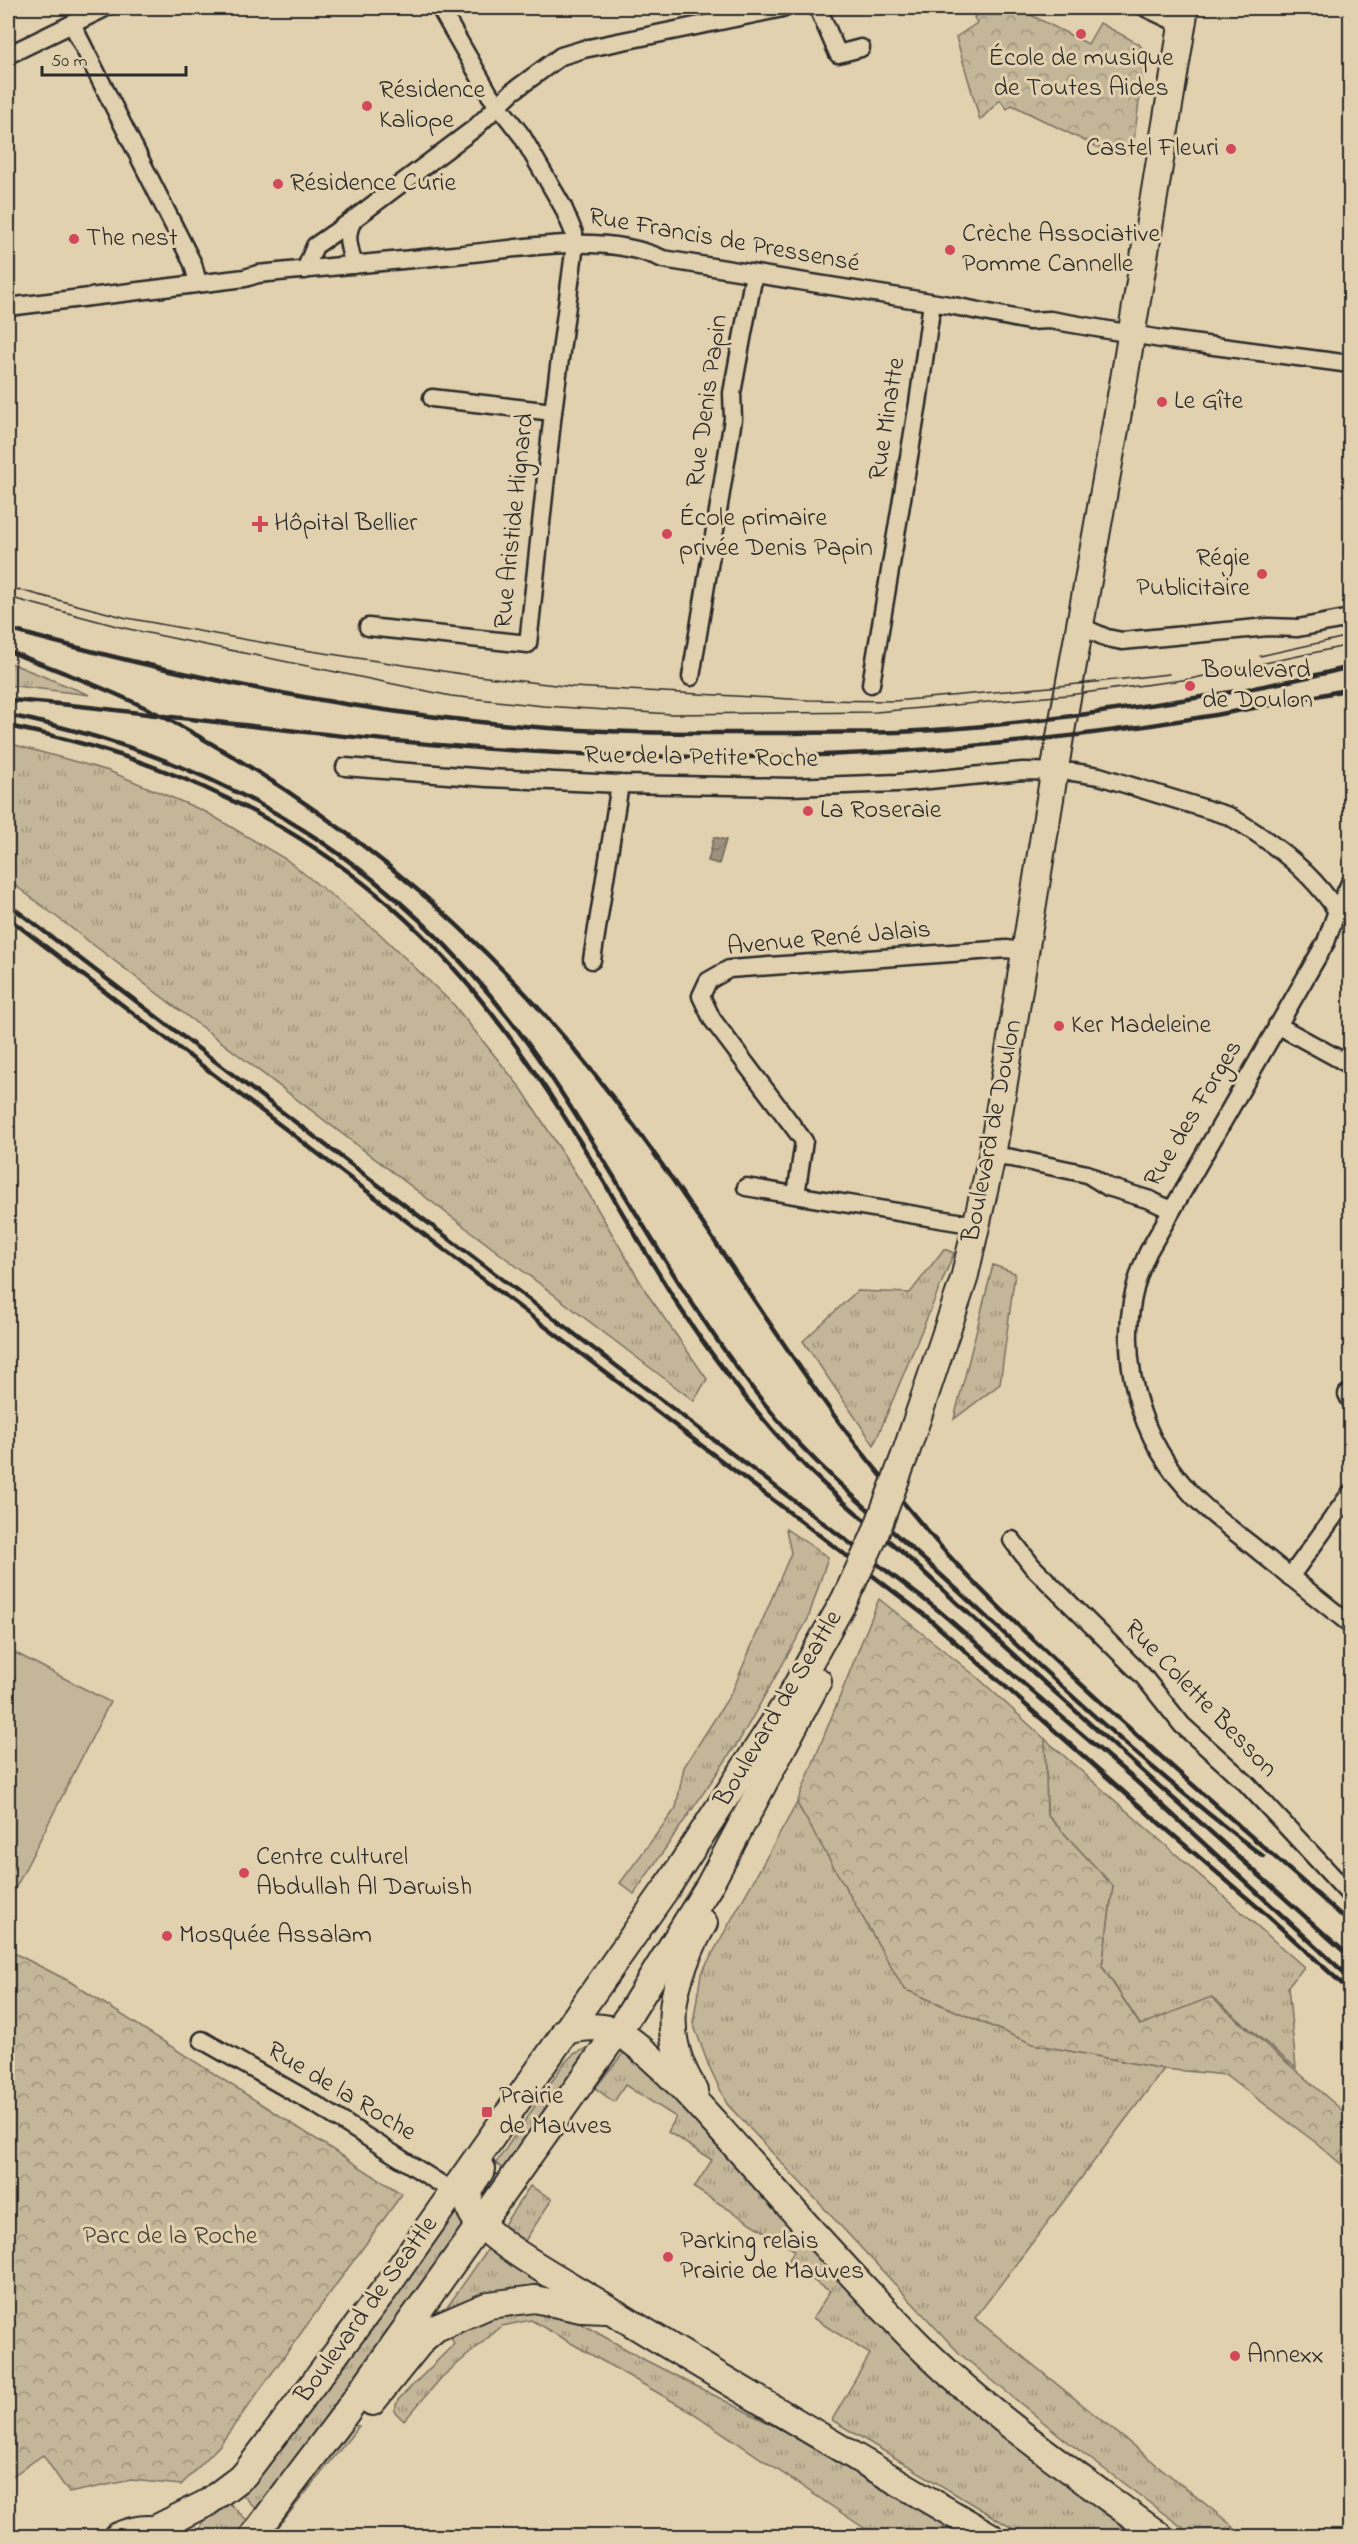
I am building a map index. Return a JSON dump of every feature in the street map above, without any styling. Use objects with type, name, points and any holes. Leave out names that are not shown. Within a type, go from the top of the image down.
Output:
[{"type":"main road","name":"Boulevard de Doulon","points":[[845,1599],[874,1537],[951,1322],[964,1279],[992,1156],[1184,16]]},
{"type":"main road","name":"Boulevard de Seattle","points":[[253,2536],[345,2414],[617,2031],[658,1967],[709,1886],[784,1748],[833,1650],[845,1599]]},
{"type":"main road","name":"Boulevard de Seattle","points":[[118,2536],[141,2529],[166,2533],[235,2482],[256,2461],[385,2289],[641,1924],[778,1718],[845,1599]]},
{"type":"main road","points":[[718,2127],[682,2068],[671,2024],[673,2002],[690,1948],[772,1804],[784,1748]]},
{"type":"main road","points":[[641,1924],[655,1944],[658,1967]]},
{"type":"main road","points":[[565,2031],[579,2027],[597,2027],[617,2031],[662,2069],[907,2333],[956,2380],[1039,2446],[1160,2536]]},
{"type":"main road","name":"Boulevard de Seattle","points":[[480,2223],[471,2213],[467,2199],[474,2181],[535,2093],[548,2058]]},
{"type":"main road","points":[[480,2223],[529,2260],[990,2536]]},
{"type":"main road","points":[[345,2414],[370,2405],[422,2340],[436,2328],[489,2305],[535,2299],[581,2309],[611,2310]]},
{"type":"street","points":[[8,55],[105,8]]},
{"type":"street","name":"Rue Francis de Pressensé","points":[[440,8],[497,105],[522,136],[564,207],[571,222],[574,245],[607,244],[663,258],[1029,321],[1050,320],[1350,364]]},
{"type":"street","points":[[305,270],[315,246],[475,128],[497,105],[561,56],[575,51],[783,8]]},
{"type":"street","points":[[818,8],[838,54],[861,48]]},
{"type":"street","points":[[1146,8],[1184,16]]},
{"type":"street","points":[[72,24],[193,264],[198,283]]},
{"type":"street","points":[[354,219],[348,229],[348,242],[354,265]]},
{"type":"street","points":[[8,307],[305,270],[574,245]]},
{"type":"street","name":"Rue Aristide Hignard","points":[[369,627],[528,644],[574,245]]},
{"type":"street","name":"Rue Denis Papin","points":[[691,677],[733,419],[732,393],[754,274]]},
{"type":"street","name":"Rue Minatte","points":[[871,684],[918,403],[932,303]]},
{"type":"street","points":[[432,398],[553,412]]},
{"type":"street","points":[[1080,626],[1107,638],[1122,641],[1268,627],[1298,628],[1350,618]]},
{"type":"street","name":"Rue de la Petite Roche","points":[[345,767],[487,778],[791,788],[898,783],[1023,771],[1099,776],[1229,816],[1312,877],[1336,911]]},
{"type":"street","points":[[592,960],[620,784]]},
{"type":"street","name":"Rue des Forges","points":[[992,1156],[1087,1174],[1108,1187],[1150,1200],[1171,1210],[1326,942],[1336,911],[1350,883]]},
{"type":"street","name":"Avenue René Jalais","points":[[796,1195],[804,1141],[712,1019],[701,996],[708,981],[729,969],[1006,949],[1026,952]]},
{"type":"street","points":[[1277,1025],[1350,1065]]},
{"type":"street","points":[[746,1187],[976,1225]]},
{"type":"street","points":[[1171,1210],[1140,1269],[1132,1301],[1128,1348],[1132,1377],[1151,1436],[1168,1466],[1188,1491],[1350,1624]]},
{"type":"street","points":[[1290,1577],[1350,1494]]},
{"type":"street","name":"Rue Colette Besson","points":[[1012,1540],[1032,1566],[1143,1676],[1182,1725],[1245,1782],[1350,1895]]},
{"type":"street","name":"Rue de la Roche","points":[[202,2040],[318,2106],[452,2191]]},
{"type":"green space","points":[[990,8],[1017,8],[1088,44],[1100,23],[1139,44],[1144,51],[1144,64],[1132,155],[1103,150],[1012,105],[1007,109],[1000,100],[980,120],[956,37],[977,23],[974,17]]},
{"type":"green space","points":[[8,662],[15,665],[90,695],[8,685]]},
{"type":"green space","points":[[8,743],[109,771],[206,812],[287,860],[380,934],[454,1005],[523,1091],[587,1191],[648,1295],[707,1379],[694,1401],[8,880]]},
{"type":"green space","points":[[944,1249],[954,1253],[874,1445],[803,1341],[857,1291],[910,1293]]},
{"type":"green space","points":[[993,1265],[1015,1273],[1000,1384],[954,1419]]},
{"type":"green space","points":[[786,1529],[828,1557],[808,1619],[739,1741],[634,1894],[620,1883],[676,1808],[684,1767],[732,1692],[791,1553]]},
{"type":"green space","points":[[879,1599],[977,1677],[1045,1739],[1047,1815],[1113,1886],[1102,1966],[1140,2025],[1211,1997],[1350,2117],[1350,2172],[1319,2145],[1226,2075],[1164,2069],[1033,2044],[904,1989],[797,1803]]},
{"type":"green space","points":[[8,1649],[110,1702],[15,1889],[8,1885]]},
{"type":"green space","points":[[1045,1739],[1304,1967],[1288,1987],[1296,2068],[1212,1997],[1141,2026],[1102,1966],[1113,1886],[1047,1815]]},
{"type":"green space","points":[[797,1803],[904,1989],[1033,2044],[1164,2069],[975,2318],[1245,2536],[1194,2536],[1064,2439],[960,2354],[727,2104],[708,2064],[693,2023],[701,1974]]},
{"type":"green space","name":"Parc de la Roche","points":[[8,1950],[69,1981],[402,2194],[219,2446],[181,2485],[131,2480],[69,2493],[43,2455],[8,2479]]},
{"type":"green space","points":[[589,2047],[504,2170],[496,2163],[565,2062],[574,2054]]},
{"type":"green space","points":[[625,2051],[651,2071],[719,2149],[927,2370],[1040,2461],[1143,2536],[1025,2536],[832,2420],[870,2354],[813,2318],[830,2291],[787,2264],[794,2250],[694,2188],[712,2160],[668,2132],[676,2117],[625,2085],[614,2102],[595,2088]]},
{"type":"green space","points":[[530,2186],[552,2199],[523,2244],[501,2229]]},
{"type":"green space","points":[[457,2197],[466,2224],[260,2513],[240,2492]]},
{"type":"green space","points":[[490,2246],[559,2293],[441,2316]]},
{"type":"green space","points":[[536,2310],[575,2320],[645,2360],[831,2455],[969,2536],[876,2536],[693,2413],[531,2320],[502,2326],[442,2377],[404,2421],[394,2411],[398,2400],[454,2344],[450,2335],[505,2311]]},
{"type":"green space","points":[[353,2425],[359,2426],[279,2526],[275,2521],[346,2428]]},
{"type":"green space","points":[[228,2502],[250,2523],[241,2536],[202,2536],[201,2524],[207,2515]]},
{"type":"water","points":[[714,837],[726,840],[719,864],[708,861]]},
{"type":"tram line","points":[[8,587],[127,618],[298,649],[469,675],[573,687],[808,700],[894,701],[1169,674]]},
{"type":"tram line","points":[[8,597],[124,628],[451,696],[543,706],[671,714],[876,712],[1068,695],[1190,679],[1350,645]]},
{"type":"tram line","points":[[1260,656],[1350,636]]},
{"type":"railway","points":[[8,629],[135,662],[263,690],[327,701],[523,726],[623,732],[884,732],[982,726],[1066,717],[1208,696],[1350,667]]},
{"type":"railway","points":[[8,651],[126,699],[164,717],[226,752],[343,831],[451,920],[502,969],[596,1076],[684,1196],[835,1417],[874,1468],[945,1552],[997,1605],[1104,1705],[1350,1923]]},
{"type":"railway","points":[[8,700],[76,705],[308,732],[467,747],[613,755],[719,757],[825,755],[1036,740],[1142,727],[1246,710],[1350,689]]},
{"type":"railway","points":[[8,715],[93,736],[173,763],[247,798],[317,839],[383,887],[443,943],[499,1006],[551,1077],[715,1337],[745,1379],[796,1440],[835,1480],[1098,1720],[1179,1790],[1263,1856]]},
{"type":"railway","points":[[8,726],[107,751],[204,787],[295,835],[378,895],[408,921],[463,979],[536,1073],[692,1326],[732,1380],[789,1449],[839,1498],[910,1559],[1032,1672],[1350,1957]]},
{"type":"railway","points":[[8,904],[938,1610],[1136,1781],[1350,1978]]},
{"type":"railway","points":[[8,918],[927,1617],[1152,1817],[1268,1916],[1350,1991]]},
{"type":"place","name":"École de musique de Toutes Aides","points":[[1081,34]]},
{"type":"place","name":"Résidence Kaliope","points":[[367,106]]},
{"type":"place","name":"Castel Fleuri","points":[[1231,149]]},
{"type":"place","name":"Résidence Curie","points":[[278,184]]},
{"type":"place","name":"The nest","points":[[74,239]]},
{"type":"place","name":"Crèche Associative Pomme Cannelle","points":[[950,250]]},
{"type":"place","name":"Le Gîte","points":[[1162,402]]},
{"type":"place","name":"Hôpital Bellier","points":[[260,524]]},
{"type":"place","name":"École primaire privée Denis Papin","points":[[667,534]]},
{"type":"place","name":"Régie Publicitaire","points":[[1262,574]]},
{"type":"place","name":"Boulevard de Doulon","points":[[1190,686]]},
{"type":"place","name":"La Roseraie","points":[[808,811]]},
{"type":"place","name":"Ker Madeleine","points":[[1059,1026]]},
{"type":"place","name":"Centre culturel Abdullah Al Darwish","points":[[244,1873]]},
{"type":"place","name":"Mosquée Assalam","points":[[167,1936]]},
{"type":"place","name":"Prairie de Mauves","points":[[487,2112]]},
{"type":"place","name":"Parking relais Prairie de Mauves","points":[[668,2257]]},
{"type":"place","name":"Annexx","points":[[1235,2356]]}]
